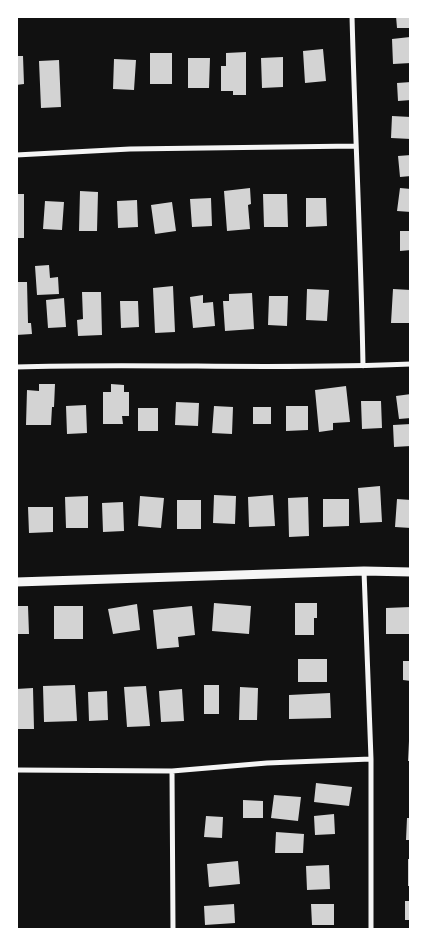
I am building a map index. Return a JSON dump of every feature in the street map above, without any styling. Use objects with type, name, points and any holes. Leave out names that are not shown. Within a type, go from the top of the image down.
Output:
[{"type":"street","points":[[352,16],[362,256],[363,366]]},
{"type":"street","points":[[16,155],[130,149],[356,146]]},
{"type":"street","points":[[16,368],[86,365],[363,366],[411,364]]},
{"type":"street","points":[[364,572],[371,758],[370,930]]},
{"type":"street","points":[[16,582],[411,572]]},
{"type":"street","points":[[16,770],[172,771],[267,763],[371,758]]},
{"type":"street","points":[[172,771],[173,930]]},
{"type":"building","points":[[396,16],[411,16],[411,28],[397,28]]},
{"type":"building","points":[[410,37],[411,63],[393,64],[392,39]]},
{"type":"building","points":[[323,49],[326,81],[305,83],[303,51]]},
{"type":"building","points":[[246,52],[246,95],[233,95],[233,91],[221,91],[221,66],[226,66],[226,53]]},
{"type":"building","points":[[150,53],[172,53],[172,84],[150,84]]},
{"type":"building","points":[[16,56],[23,56],[24,84],[16,85]]},
{"type":"building","points":[[283,57],[283,87],[262,88],[261,58]]},
{"type":"building","points":[[188,58],[210,58],[209,88],[188,88]]},
{"type":"building","points":[[114,59],[136,60],[134,90],[113,89]]},
{"type":"building","points":[[59,60],[61,107],[41,108],[39,61]]},
{"type":"building","points":[[411,82],[411,100],[398,101],[397,83]]},
{"type":"building","points":[[392,116],[411,117],[411,139],[391,138]]},
{"type":"building","points":[[411,155],[411,176],[400,177],[398,156]]},
{"type":"building","points":[[250,188],[251,204],[248,205],[250,229],[227,231],[224,191]]},
{"type":"building","points":[[400,188],[411,189],[411,212],[397,211]]},
{"type":"building","points":[[80,191],[98,192],[97,231],[79,231]]},
{"type":"building","points":[[16,194],[24,194],[24,238],[16,238]]},
{"type":"building","points":[[263,194],[287,194],[288,227],[264,227]]},
{"type":"building","points":[[211,198],[212,226],[192,227],[190,199]]},
{"type":"building","points":[[306,198],[326,198],[327,226],[306,227]]},
{"type":"building","points":[[137,200],[138,227],[118,228],[117,201]]},
{"type":"building","points":[[45,201],[64,202],[62,230],[43,229]]},
{"type":"building","points":[[172,202],[176,231],[155,234],[151,205]]},
{"type":"building","points":[[400,231],[411,231],[411,250],[400,251]]},
{"type":"building","points":[[49,265],[50,278],[58,277],[59,294],[37,295],[35,266]]},
{"type":"building","points":[[16,282],[27,282],[28,323],[31,323],[32,334],[16,335]]},
{"type":"building","points":[[173,286],[175,332],[155,333],[153,288]]},
{"type":"building","points":[[307,289],[329,290],[327,321],[306,320]]},
{"type":"building","points":[[393,289],[411,290],[410,323],[391,323]]},
{"type":"building","points":[[82,292],[101,292],[102,335],[78,336],[77,320],[83,319]]},
{"type":"building","points":[[252,293],[254,329],[225,331],[223,301],[229,301],[229,294]]},
{"type":"building","points":[[203,295],[203,303],[213,302],[215,326],[193,328],[190,297]]},
{"type":"building","points":[[269,296],[288,296],[287,326],[268,325]]},
{"type":"building","points":[[64,298],[66,327],[48,328],[46,300]]},
{"type":"building","points":[[120,301],[138,301],[139,327],[121,328]]},
{"type":"building","points":[[39,384],[55,384],[51,425],[26,425],[27,390],[39,391]]},
{"type":"building","points":[[111,384],[124,385],[124,392],[129,392],[129,416],[122,416],[123,424],[103,424],[103,392],[111,392]]},
{"type":"building","points":[[346,386],[350,422],[333,423],[333,430],[319,432],[315,390]]},
{"type":"building","points":[[411,394],[411,418],[399,419],[396,396]]},
{"type":"building","points":[[361,401],[381,401],[382,428],[362,429]]},
{"type":"building","points":[[176,402],[199,403],[198,426],[175,425]]},
{"type":"building","points":[[86,405],[87,433],[67,434],[66,406]]},
{"type":"building","points":[[214,406],[233,407],[232,434],[212,433]]},
{"type":"building","points":[[286,406],[308,406],[308,430],[286,431]]},
{"type":"building","points":[[253,407],[271,407],[271,424],[253,424]]},
{"type":"building","points":[[138,408],[158,408],[158,431],[138,431]]},
{"type":"building","points":[[411,424],[411,446],[394,447],[393,425]]},
{"type":"building","points":[[380,486],[382,522],[360,523],[358,488]]},
{"type":"building","points":[[214,495],[236,496],[235,524],[213,523]]},
{"type":"building","points":[[273,495],[275,526],[249,527],[248,497]]},
{"type":"building","points":[[88,496],[88,528],[66,528],[65,497]]},
{"type":"building","points":[[140,496],[164,498],[161,528],[138,526]]},
{"type":"building","points":[[308,497],[309,536],[289,537],[288,498]]},
{"type":"building","points":[[323,499],[349,499],[349,526],[323,527]]},
{"type":"building","points":[[397,499],[411,500],[411,528],[395,527]]},
{"type":"building","points":[[177,500],[201,500],[201,529],[177,529]]},
{"type":"building","points":[[123,502],[124,531],[103,532],[102,503]]},
{"type":"building","points":[[28,507],[53,507],[53,532],[29,533]]},
{"type":"building","points":[[214,603],[251,606],[249,634],[212,631]]},
{"type":"building","points":[[295,603],[317,603],[317,618],[314,618],[314,635],[295,635]]},
{"type":"building","points":[[137,604],[140,630],[113,634],[108,609]]},
{"type":"building","points":[[16,606],[28,606],[29,634],[16,634]]},
{"type":"building","points":[[54,606],[83,606],[83,639],[54,639]]},
{"type":"building","points":[[192,606],[195,635],[178,637],[179,647],[157,649],[153,610]]},
{"type":"building","points":[[411,607],[410,634],[386,634],[386,608]]},
{"type":"building","points":[[298,659],[327,659],[327,682],[298,682]]},
{"type":"building","points":[[403,661],[411,661],[411,681],[403,680]]},
{"type":"building","points":[[75,685],[77,721],[44,722],[43,686]]},
{"type":"building","points":[[204,685],[219,685],[219,714],[204,714]]},
{"type":"building","points":[[146,686],[150,726],[127,727],[124,687]]},
{"type":"building","points":[[240,687],[258,688],[257,720],[239,720]]},
{"type":"building","points":[[33,688],[34,729],[16,729],[16,689]]},
{"type":"building","points":[[182,689],[184,721],[161,722],[159,691]]},
{"type":"building","points":[[107,691],[108,720],[89,721],[88,692]]},
{"type":"building","points":[[330,693],[331,718],[289,719],[289,695]]},
{"type":"building","points":[[409,741],[411,741],[411,761],[408,761]]},
{"type":"building","points":[[316,783],[352,787],[349,806],[314,802]]},
{"type":"building","points":[[274,795],[301,797],[298,821],[271,818]]},
{"type":"building","points":[[243,800],[263,801],[263,818],[243,818]]},
{"type":"building","points":[[334,814],[335,834],[315,835],[314,816]]},
{"type":"building","points":[[206,816],[223,817],[222,838],[204,837]]},
{"type":"building","points":[[407,818],[411,818],[411,840],[406,840]]},
{"type":"building","points":[[276,832],[304,834],[303,853],[275,853]]},
{"type":"building","points":[[408,859],[411,859],[411,886],[408,886]]},
{"type":"building","points":[[238,861],[240,884],[209,887],[207,864]]},
{"type":"building","points":[[329,865],[330,889],[307,890],[306,866]]},
{"type":"building","points":[[405,901],[411,901],[411,920],[405,920]]},
{"type":"building","points":[[234,904],[235,923],[205,925],[204,906]]},
{"type":"building","points":[[311,904],[334,904],[334,925],[312,925]]}]
